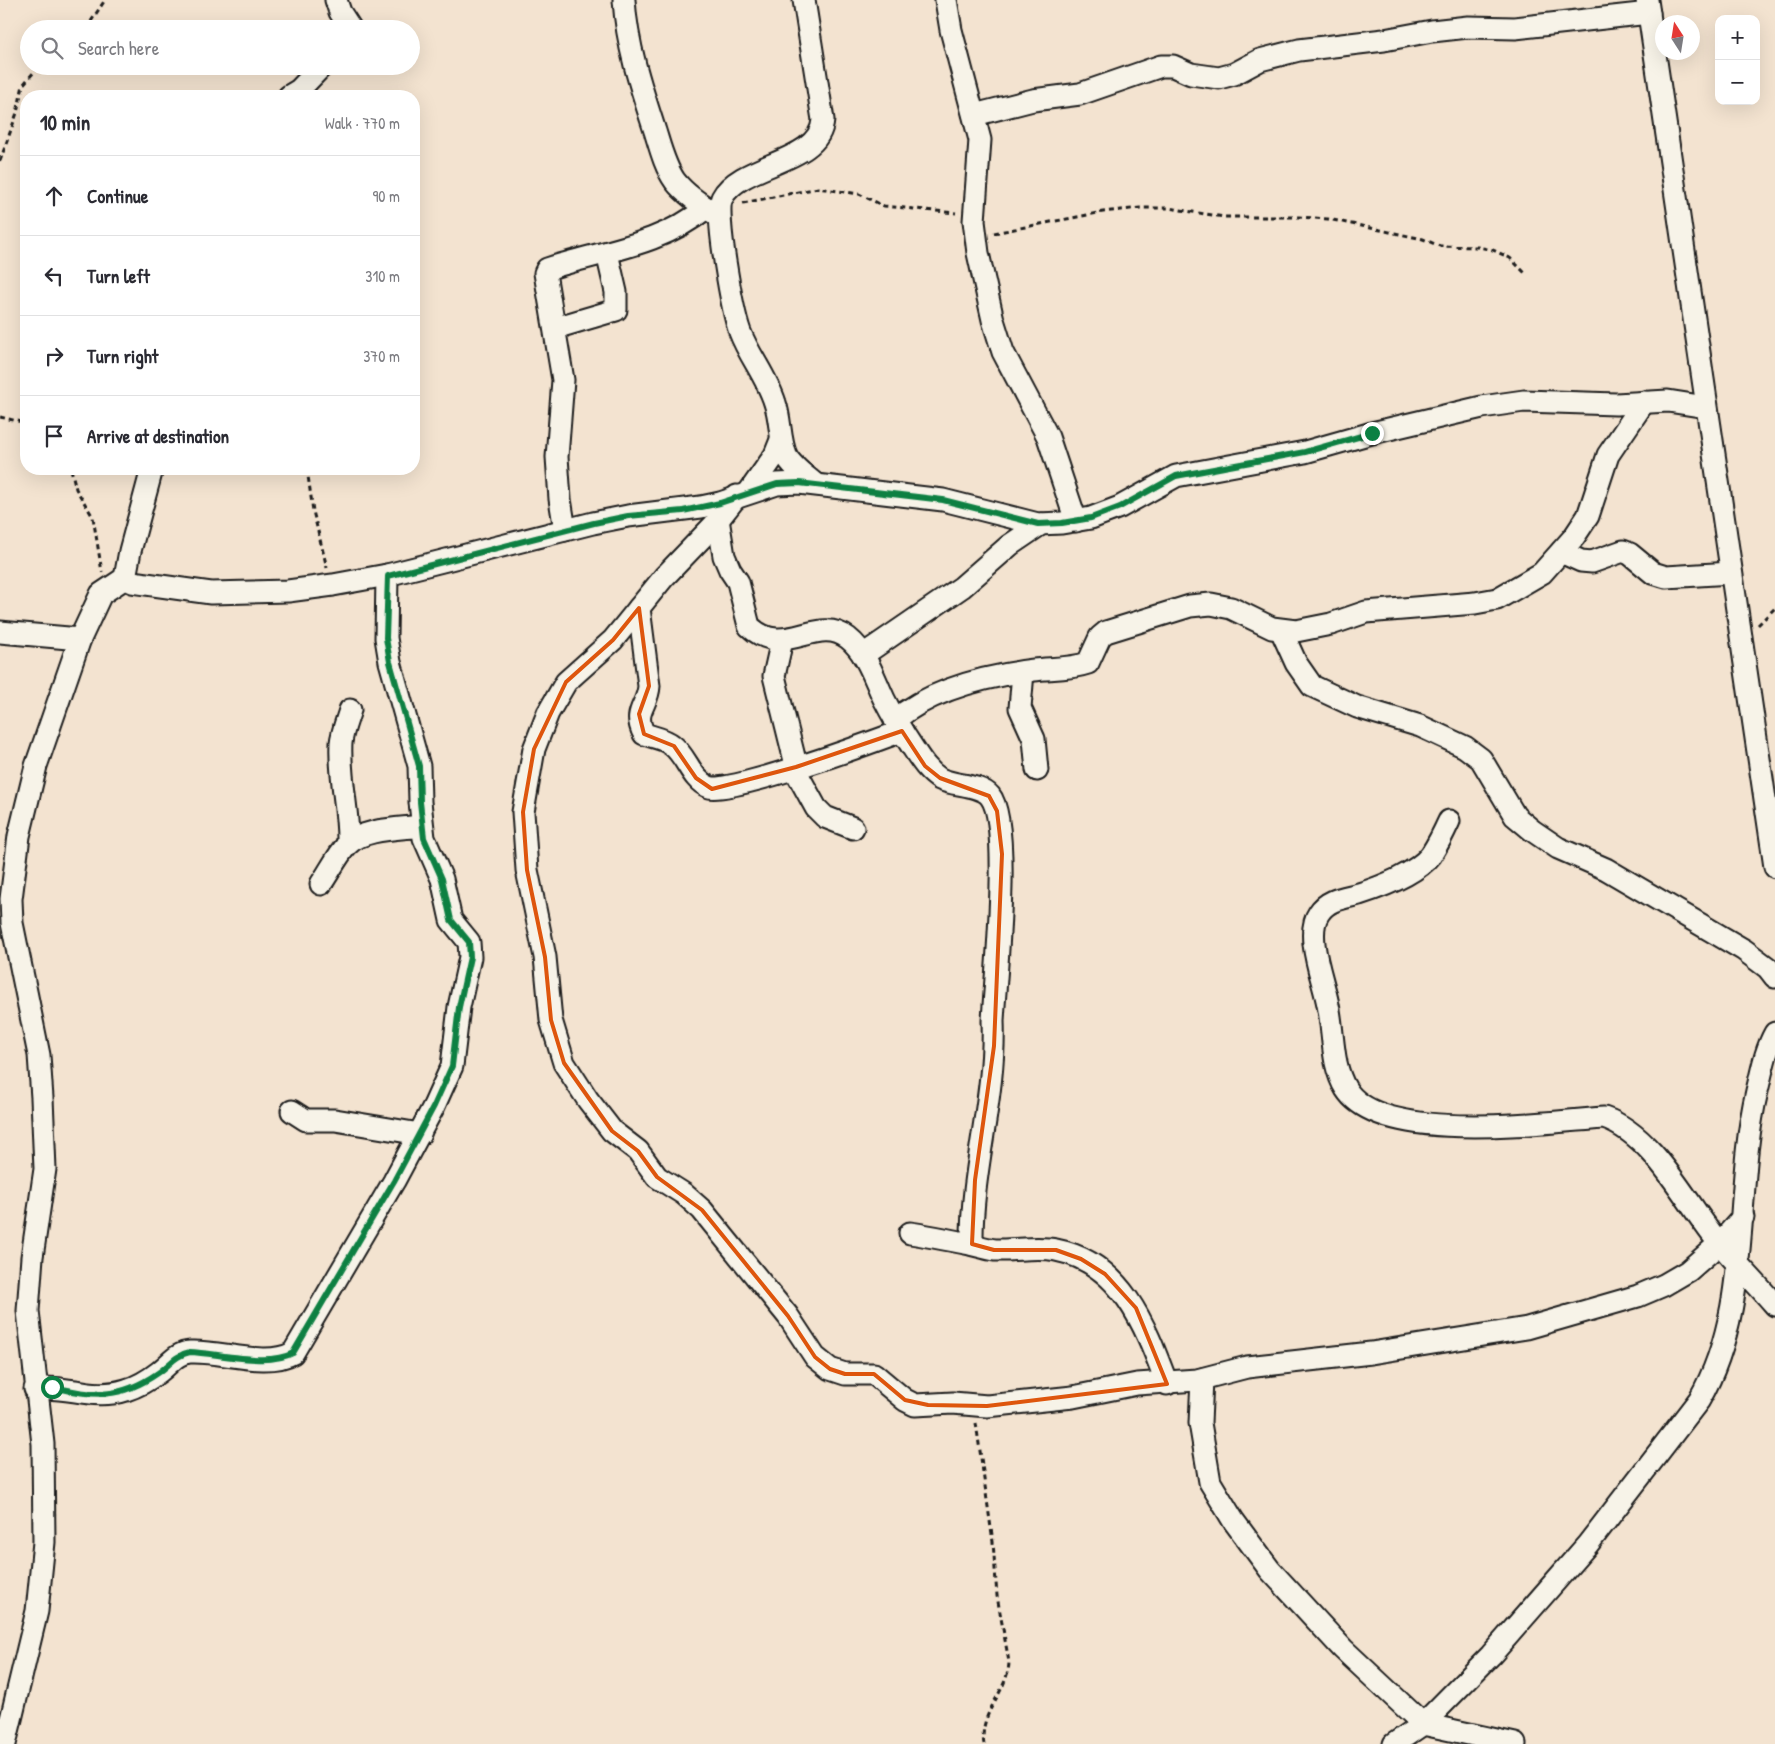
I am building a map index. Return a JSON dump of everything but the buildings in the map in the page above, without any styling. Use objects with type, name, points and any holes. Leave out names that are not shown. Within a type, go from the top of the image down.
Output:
[{"type":"street","points":[[336,0],[345,20]]},
{"type":"street","points":[[624,0],[630,44],[640,85],[663,156],[674,180],[716,211]]},
{"type":"street","points":[[804,0],[823,120],[821,134],[802,150],[741,180],[725,193],[716,211],[740,333],[775,403],[786,456],[815,484]]},
{"type":"street","points":[[946,0],[951,30],[980,140],[974,213],[985,284],[1003,352],[1048,437],[1076,521]]},
{"type":"street","points":[[974,115],[1033,100],[1080,94],[1161,66],[1173,66],[1192,74],[1219,78],[1234,74],[1260,60],[1299,50],[1384,40],[1432,31],[1468,27],[1515,28],[1648,6],[1730,573],[1775,867]]},
{"type":"street","points":[[300,90],[314,75]]},
{"type":"street","points":[[566,530],[560,499],[557,456],[563,380],[545,279],[547,269],[607,253],[673,230],[716,211]]},
{"type":"street","points":[[555,328],[616,310],[616,292],[607,253]]},
{"type":"street","points":[[116,583],[132,582],[211,592],[288,591],[333,585],[388,576],[628,516],[692,509],[720,503],[777,484],[815,484],[943,500],[1041,524],[1076,521],[1091,518],[1120,507],[1176,476],[1305,452],[1392,428],[1482,407],[1524,401],[1616,404],[1668,400],[1706,407]]},
{"type":"street","points":[[639,608],[648,686],[647,697],[639,714],[644,734],[674,746],[696,778],[703,785],[712,789],[755,780],[863,746],[898,726],[914,705],[941,693],[982,680],[1088,663],[1100,637],[1106,632],[1190,606],[1211,604],[1231,608],[1281,630],[1296,631],[1331,624],[1366,612],[1475,604],[1497,598],[1542,573],[1561,552],[1588,516],[1608,454],[1644,402]]},
{"type":"street","points":[[782,440],[775,455],[743,494],[664,577],[613,640],[566,682],[548,713],[534,749],[523,812],[527,870],[545,957],[551,1020],[564,1063],[612,1131],[638,1151],[657,1177],[684,1194],[702,1210],[788,1316],[815,1357],[830,1369],[846,1374],[874,1374],[905,1400],[915,1405],[953,1403],[971,1406],[1073,1397],[1137,1384],[1167,1384],[1202,1379],[1247,1367],[1371,1353],[1527,1328],[1638,1296],[1664,1285],[1688,1271],[1720,1243],[1743,1217]]},
{"type":"street","points":[[5,1744],[37,1611],[44,1542],[43,1444],[35,1389],[28,1311],[32,1257],[46,1169],[39,1055],[12,923],[11,899],[19,836],[27,798],[48,725],[80,639],[101,594],[116,583],[130,551],[150,475]]},
{"type":"street","points":[[718,519],[724,556],[738,582],[749,626],[768,639],[782,640],[816,632],[837,631],[848,638],[863,655],[898,726],[925,766],[940,778],[978,789],[990,796],[997,811],[1002,854],[994,1002],[994,1046],[982,1149],[975,1180],[972,1244]]},
{"type":"street","points":[[863,655],[962,587],[1010,545],[1041,524]]},
{"type":"street","points":[[1561,552],[1574,559],[1592,562],[1623,552],[1630,554],[1653,573],[1666,577],[1730,573]]},
{"type":"street","points":[[35,1389],[52,1387],[75,1393],[99,1395],[127,1390],[152,1377],[180,1354],[204,1353],[278,1358],[293,1353],[420,1134],[452,1066],[459,1007],[470,949],[464,935],[451,920],[442,879],[424,838],[419,766],[390,662],[386,638],[388,576]]},
{"type":"street","points":[[1281,630],[1296,663],[1312,686],[1357,707],[1420,726],[1465,747],[1481,759],[1514,816],[1533,831],[1558,848],[1606,870],[1744,950],[1768,968],[1775,977]]},
{"type":"street","points":[[0,632],[80,639]]},
{"type":"street","points":[[782,640],[774,676],[796,767],[803,788],[816,808],[825,817],[853,828]]},
{"type":"street","points":[[1023,672],[1020,708],[1032,730],[1037,770]]},
{"type":"street","points":[[348,844],[348,826],[343,798],[341,741],[350,710]]},
{"type":"street","points":[[1449,821],[1430,856],[1413,871],[1370,890],[1332,902],[1318,914],[1314,926],[1315,950],[1328,1003],[1338,1070],[1345,1088],[1354,1100],[1369,1110],[1396,1118],[1432,1124],[1480,1126],[1604,1118],[1620,1123],[1644,1144],[1720,1243],[1775,1305]]},
{"type":"street","points":[[321,884],[348,844],[356,838],[368,834],[422,826]]},
{"type":"street","points":[[1394,1744],[1423,1724],[1491,1655],[1588,1544],[1699,1400],[1714,1374],[1725,1338],[1738,1263],[1751,1117],[1768,1046],[1775,1033]]},
{"type":"street","points":[[292,1111],[306,1120],[335,1120],[420,1134]]},
{"type":"street","points":[[910,1233],[972,1244],[994,1250],[1056,1250],[1081,1259],[1105,1274],[1122,1289],[1136,1308],[1167,1384]]},
{"type":"street","points":[[1202,1379],[1200,1423],[1210,1482],[1234,1520],[1270,1570],[1303,1609],[1423,1724],[1515,1744]]},
{"type":"path","points":[[92,20],[105,0]]},
{"type":"path","points":[[23,90],[24,85],[32,75]]},
{"type":"path","points":[[0,161],[20,102]]},
{"type":"path","points":[[716,211],[818,188],[859,194],[884,206],[974,213]]},
{"type":"path","points":[[976,234],[1006,232],[1103,212],[1140,208],[1168,208],[1224,217],[1328,219],[1423,239],[1440,246],[1478,247],[1493,250],[1510,258],[1525,273]]},
{"type":"path","points":[[0,417],[20,422]]},
{"type":"path","points":[[72,475],[76,489],[93,517],[102,572],[116,583]]},
{"type":"path","points":[[308,475],[320,546],[333,585]]},
{"type":"path","points":[[971,1406],[976,1426],[993,1542],[997,1596],[1009,1662],[1008,1674],[983,1722],[984,1744]]},
{"type":"highlighted area","points":[[639,608],[649,686],[639,714],[644,734],[674,746],[696,778],[712,789],[796,767],[902,731],[925,766],[940,778],[989,796],[997,811],[1002,854],[994,1046],[975,1180],[972,1244],[994,1250],[1056,1250],[1081,1259],[1105,1274],[1136,1308],[1167,1384],[987,1406],[928,1405],[905,1400],[874,1374],[845,1374],[830,1369],[815,1357],[788,1316],[702,1210],[657,1177],[638,1151],[612,1131],[564,1063],[551,1020],[545,957],[527,870],[523,812],[534,749],[566,682],[613,640]]},
{"type":"route","points":[[52,1387],[75,1393],[99,1395],[127,1390],[161,1371],[180,1354],[190,1352],[256,1358],[278,1358],[293,1353],[331,1285],[394,1181],[420,1134],[452,1066],[459,1007],[470,949],[469,942],[451,920],[444,896],[442,879],[424,838],[421,821],[419,766],[390,662],[386,638],[388,576],[594,523],[628,516],[683,511],[720,503],[777,484],[799,483],[835,486],[943,500],[1038,524],[1062,523],[1091,518],[1120,507],[1176,476],[1205,469],[1305,452],[1372,433]]}]
